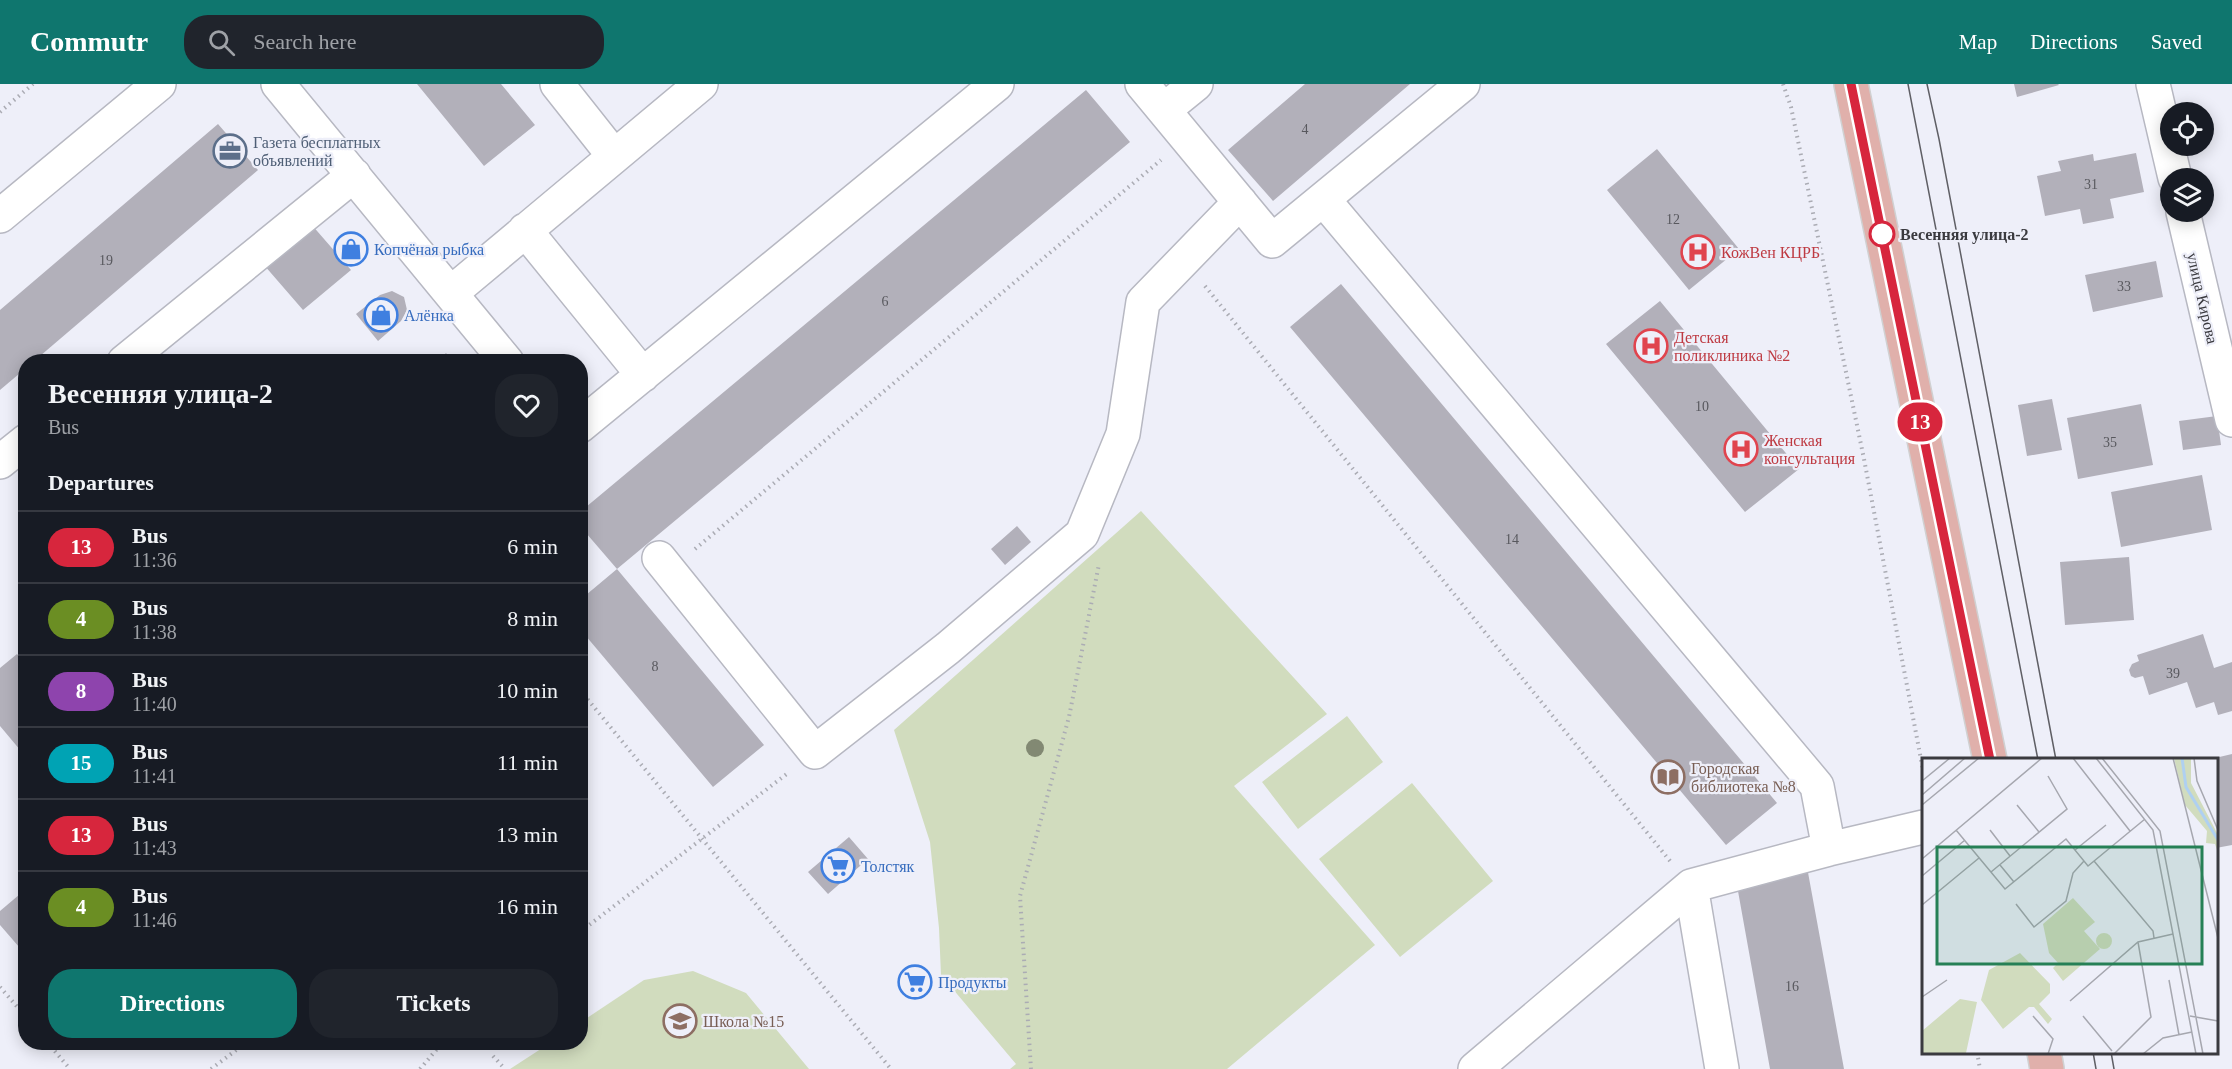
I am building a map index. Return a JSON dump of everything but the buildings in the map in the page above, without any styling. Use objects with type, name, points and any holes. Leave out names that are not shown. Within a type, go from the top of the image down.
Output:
[{"type":"main road","points":[[1851,84],[1990,758]]},
{"type":"main road","points":[[2044,1054],[2047,1069]]},
{"type":"street","points":[[0,216],[159,84]]},
{"type":"street","points":[[278,84],[501,354]]},
{"type":"street","points":[[557,84],[614,156]]},
{"type":"street","points":[[451,293],[701,84]]},
{"type":"street","points":[[588,420],[997,84]]},
{"type":"street","points":[[1142,84],[1272,241],[1463,84]]},
{"type":"street","points":[[1164,111],[1196,84]]},
{"type":"street","points":[[2153,84],[2173,168]]},
{"type":"street","points":[[134,354],[354,175]]},
{"type":"street","points":[[1323,199],[1817,786],[1829,849]]},
{"type":"street","points":[[664,564],[815,752],[948,648],[1082,534],[1123,434],[1143,302],[1240,202]]},
{"type":"street","name":"улица Кирова","points":[[2185,222],[2232,420]]},
{"type":"street","points":[[525,230],[643,375]]},
{"type":"street","points":[[0,462],[18,447]]},
{"type":"street","points":[[1475,1069],[1691,886],[1829,849],[1922,827]]},
{"type":"street","points":[[1691,886],[1722,1069]]},
{"type":"path","points":[[0,112],[33,84]]},
{"type":"path","points":[[1784,84],[1791,107],[1859,436],[1922,765]]},
{"type":"path","points":[[664,564],[1187,139]]},
{"type":"path","points":[[1183,260],[1691,886]]},
{"type":"path","points":[[1031,1069],[1020,896],[1069,717],[1099,563],[1082,534]]},
{"type":"path","points":[[588,700],[891,1069]]},
{"type":"path","points":[[588,926],[815,752]]},
{"type":"path","points":[[0,987],[18,1008]]},
{"type":"path","points":[[54,1050],[70,1069]]},
{"type":"path","points":[[211,1069],[236,1050]]},
{"type":"path","points":[[420,1069],[436,1050]]},
{"type":"path","points":[[1977,1054],[1980,1069]]},
{"type":"path","points":[[493,1056],[505,1069]]},
{"type":"green space","points":[[1141,511],[1327,714],[1234,786],[1375,945],[1227,1069],[1010,1069],[1016,1064],[941,975],[939,928],[930,842],[894,730]]},
{"type":"green space","points":[[1347,716],[1383,762],[1298,829],[1262,782]]},
{"type":"green space","points":[[1412,783],[1493,881],[1400,957],[1319,859]]},
{"type":"green space","name":"Школа №15","points":[[693,971],[746,993],[809,1069],[510,1069],[539,1050],[588,1050],[588,1017],[644,980]]},
{"type":"tram line","points":[[1908,84],[2038,758]]},
{"type":"tram line","points":[[1927,84],[2056,758]]},
{"type":"tram line","points":[[2093,1054],[2096,1069]]},
{"type":"tram line","points":[[2111,1054],[2114,1069]]},
{"type":"bus line","name":"13","points":[[1851,84],[1990,758]]},
{"type":"place","name":"Газета бесплатных объявлений","points":[[230,151]]},
{"type":"place","name":"Весенняя улица-2","points":[[1882,234]]},
{"type":"place","name":"Копчёная рыбка","points":[[351,249]]},
{"type":"place","name":"КожВен КЦРБ","points":[[1698,252]]},
{"type":"place","name":"Алёнка","points":[[381,315]]},
{"type":"place","name":"Детская поликлиника №2","points":[[1651,346]]},
{"type":"place","name":"Женская консультация","points":[[1741,449]]},
{"type":"place","name":"Городская библиотека №8","points":[[1668,777]]},
{"type":"place","name":"Толстяк","points":[[838,866]]},
{"type":"place","name":"Продукты","points":[[915,982]]},
{"type":"place","name":"Школа №15","points":[[680,1021]]}]
